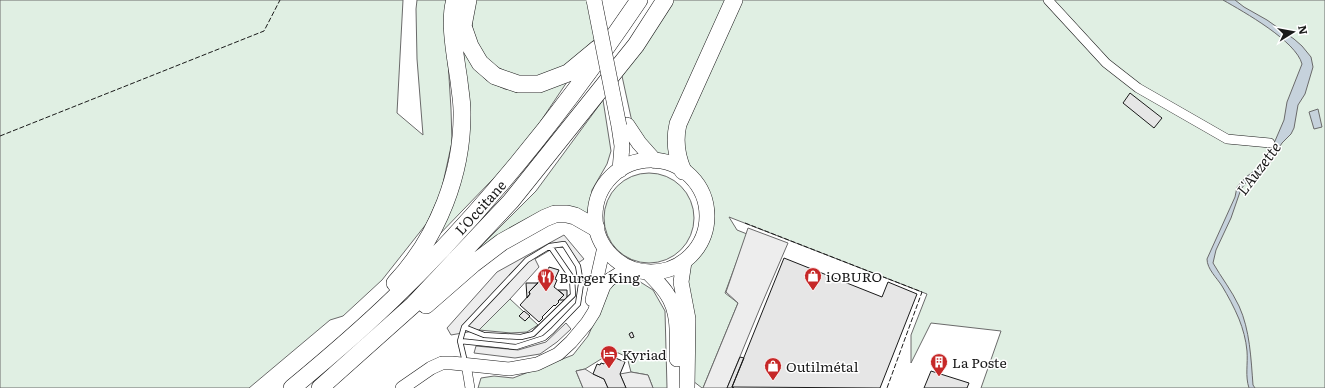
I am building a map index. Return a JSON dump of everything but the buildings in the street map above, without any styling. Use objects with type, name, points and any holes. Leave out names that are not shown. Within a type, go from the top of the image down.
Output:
[{"type":"highway","points":[[360,330],[369,311],[401,276],[418,254],[439,218],[451,188],[460,152],[462,111],[452,24],[455,0]]},
{"type":"highway","points":[[468,0],[463,26],[470,46],[480,63],[495,76],[518,84],[539,84],[568,73],[591,55],[627,18]]},
{"type":"highway","name":"L'Occitane","points":[[292,388],[360,330],[426,266],[504,180],[566,104],[639,0]]},
{"type":"highway","name":"L'Occitane","points":[[320,388],[414,305],[511,201],[636,44],[665,0]]},
{"type":"highway","points":[[683,171],[676,148],[675,136],[678,124],[734,0]]},
{"type":"highway","points":[[382,334],[398,331],[473,264],[502,242],[545,218],[554,214],[567,214],[575,216],[596,228]]},
{"type":"main road","points":[[594,0],[623,126],[655,160]]},
{"type":"main road","points":[[603,0],[623,126],[620,170]]},
{"type":"main road","points":[[655,160],[670,164],[683,171],[696,183],[704,199],[707,216],[704,234],[696,249],[684,262],[667,270],[648,272],[628,268],[614,259],[604,247],[596,228],[595,212],[599,195],[607,181],[620,170],[636,162],[655,160]]},
{"type":"main road","points":[[684,262],[681,282],[688,319],[688,388]]},
{"type":"main road","points":[[648,272],[668,294],[677,318],[678,388]]},
{"type":"street","points":[[1048,0],[1106,63],[1138,88],[1227,139],[1270,143]]},
{"type":"street","points":[[587,323],[604,247]]},
{"type":"street","points":[[402,388],[431,368],[442,363],[509,369],[537,364],[558,354],[571,342],[587,323],[594,312],[604,286],[609,280],[628,268]]},
{"type":"street","points":[[466,364],[470,388]]},
{"type":"lane","points":[[460,341],[516,347],[544,338],[578,304],[581,284],[578,266],[564,244],[550,246],[527,260],[464,327],[460,341],[466,364]]},
{"type":"lane","points":[[464,327],[484,335],[521,337],[533,334],[573,295],[572,278],[550,246]]},
{"type":"green space","points":[[0,0],[403,0],[397,113],[423,135],[417,59],[417,0],[448,0],[447,45],[452,142],[441,192],[427,223],[382,280],[343,316],[330,320],[249,388],[0,388]]},
{"type":"green space","points":[[474,0],[588,0],[595,39],[564,66],[556,71],[531,79],[517,76],[490,62],[479,49],[473,33],[472,25]]},
{"type":"green space","points":[[673,0],[728,0],[672,159],[646,148],[632,122],[622,76]]},
{"type":"green space","points":[[740,0],[1325,0],[1325,388],[981,388],[1001,331],[931,323],[911,363],[911,335],[927,294],[729,217],[737,230],[747,234],[725,293],[738,303],[702,388],[693,381],[687,269],[696,260],[704,247],[712,228],[712,200],[693,171],[683,161],[679,136]]},
{"type":"green space","points":[[463,42],[473,65],[486,80],[505,89],[523,91],[569,79],[522,149],[433,241],[466,95]]},
{"type":"green space","points":[[603,100],[611,151],[607,164],[592,190],[587,217],[572,209],[469,258],[536,191]]},
{"type":"green space","points":[[649,173],[666,176],[681,186],[691,201],[694,218],[691,235],[681,250],[666,260],[649,263],[632,260],[617,250],[607,235],[604,218],[607,201],[617,186],[632,176]]},
{"type":"green space","points":[[634,278],[653,290],[665,311],[667,388],[653,388],[648,375],[631,372],[627,357],[614,351],[585,369],[576,371],[583,388],[478,388],[481,378],[494,376],[513,378],[573,355],[588,336],[609,289],[620,280]]},
{"type":"green space","points":[[510,299],[538,325],[527,332],[511,333],[479,330]]},
{"type":"shaded area","points":[[748,228],[788,243],[727,388],[703,388],[738,303],[726,292]]},
{"type":"shaded area","points":[[564,235],[584,259],[578,263],[562,243],[535,259],[539,267],[479,330],[451,335],[447,328],[497,272]]},
{"type":"shaded area","points":[[566,323],[571,329],[557,342],[540,354],[515,358],[474,353],[476,346],[518,350],[546,342]]},
{"type":"shaded area","points":[[585,369],[604,379],[608,388],[583,388],[576,371]]},
{"type":"shaded area","points":[[631,372],[648,375],[653,388],[626,388],[620,374]]},
{"type":"water","name":"L'Auzette","points":[[1223,0],[1235,0],[1294,39],[1311,57],[1313,67],[1305,94],[1298,105],[1294,128],[1291,134],[1282,143],[1266,169],[1249,179],[1241,189],[1231,218],[1216,250],[1213,263],[1233,295],[1243,315],[1248,335],[1253,385],[1255,388],[1249,388],[1247,374],[1247,347],[1240,323],[1222,286],[1210,270],[1207,259],[1235,197],[1237,187],[1246,177],[1262,165],[1275,141],[1284,120],[1287,102],[1302,64],[1298,55],[1280,37],[1256,19]]},
{"type":"water","points":[[1318,109],[1322,127],[1314,129],[1309,112]]},
{"type":"fence","points":[[0,136],[264,31],[280,0]]},
{"type":"fence","points":[[745,223],[922,292],[887,388]]},
{"type":"place","name":"iOBURO","points":[[813,291]]},
{"type":"place","name":"Burger King","points":[[546,292]]},
{"type":"place","name":"Kyriad","points":[[609,369]]},
{"type":"place","name":"La Poste","points":[[939,377]]},
{"type":"place","name":"Outilmétal","points":[[773,381]]}]
